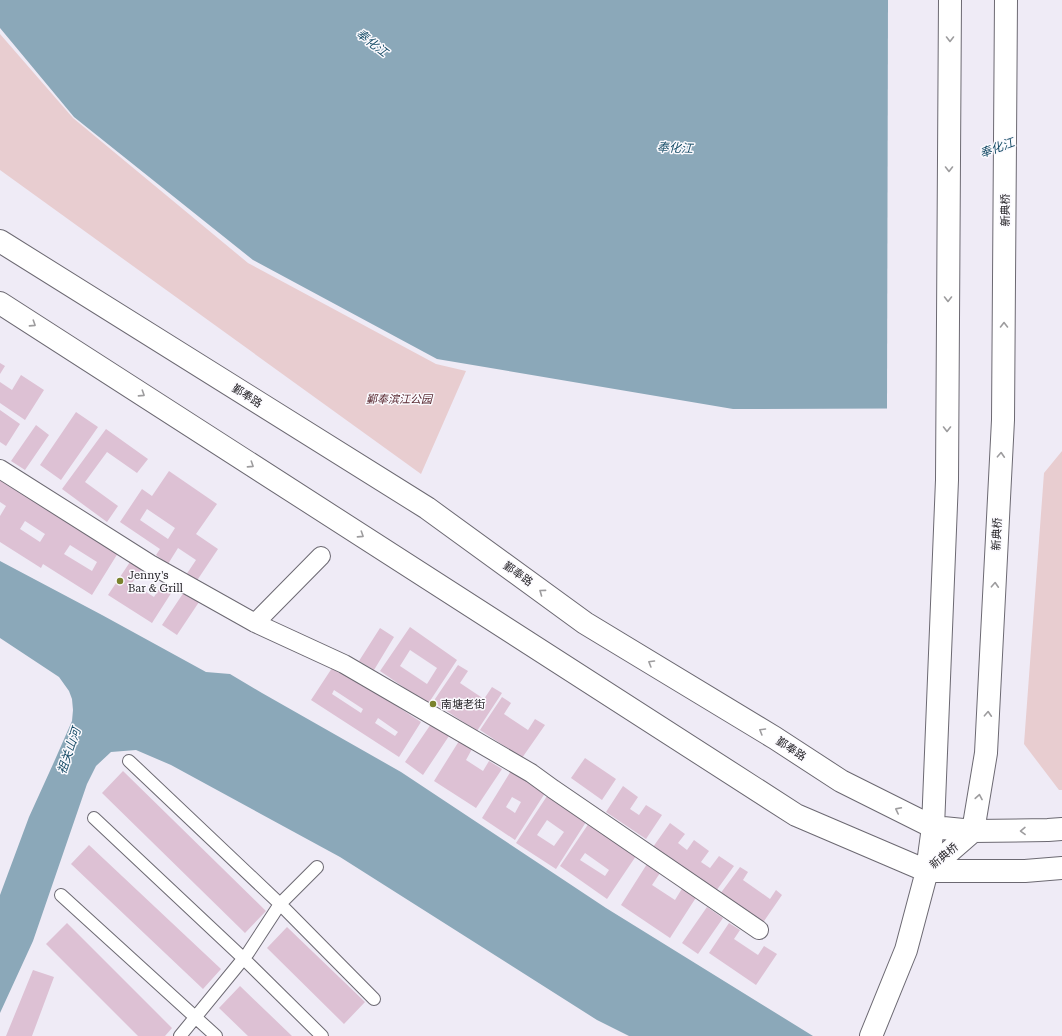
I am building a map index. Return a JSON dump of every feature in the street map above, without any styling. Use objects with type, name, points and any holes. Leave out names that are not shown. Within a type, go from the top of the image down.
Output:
[{"type":"main road","name":"新典桥","points":[[927,870],[933,828],[947,480],[950,0]]},
{"type":"main road","name":"新典桥","points":[[927,870],[973,831],[986,753],[1003,420],[1006,0]]},
{"type":"main road","name":"鄞奉路","points":[[0,241],[427,508],[585,623],[775,738],[841,781],[933,828],[973,831],[1048,830],[1062,828]]},
{"type":"main road","points":[[0,303],[796,815],[927,870],[1025,871],[1062,868]]},
{"type":"main road","points":[[871,1036],[906,950],[927,870]]},
{"type":"street","points":[[0,469],[150,564],[255,623],[344,664],[531,773],[759,930]]},
{"type":"street","points":[[255,623],[321,556]]},
{"type":"lane","points":[[129,761],[280,904],[374,999]]},
{"type":"lane","points":[[94,818],[244,958],[322,1036]]},
{"type":"lane","points":[[180,1036],[244,958],[280,904],[317,868]]},
{"type":"lane","points":[[60,895],[216,1036]]},
{"type":"green space","name":"鄞奉滨江公园","points":[[0,34],[73,118],[248,263],[436,364],[466,371],[421,474],[0,170]]},
{"type":"green space","points":[[1062,451],[1062,790],[1059,790],[1024,744],[1044,473]]},
{"type":"water","name":"奉化江","points":[[0,0],[1062,0],[1050,408],[733,409],[437,359],[253,260],[74,117],[0,28]]},
{"type":"water","name":"祖关山河","points":[[0,561],[206,672],[230,674],[401,772],[606,908],[813,1036],[629,1036],[597,1020],[340,857],[171,765],[136,750],[111,752],[96,766],[87,784],[33,941],[0,1013],[0,895],[29,817],[72,721],[73,710],[72,699],[69,691],[59,677],[0,638]]},
{"type":"pier","points":[[888,0],[1062,0],[1062,407],[1050,410],[887,411]]},
{"type":"building","points":[[0,363],[5,366],[0,374]]},
{"type":"building","points":[[21,375],[44,390],[25,420],[0,403],[0,382],[12,390]]},
{"type":"building","points":[[0,410],[20,424],[6,446],[0,442]]},
{"type":"building","points":[[76,412],[98,427],[61,480],[40,465]]},
{"type":"building","points":[[36,425],[49,435],[25,470],[11,461]]},
{"type":"building","points":[[106,429],[148,459],[137,473],[107,452],[85,482],[118,506],[107,522],[62,489]]},
{"type":"building","points":[[169,471],[217,504],[196,534],[218,549],[196,582],[186,575],[196,560],[178,548],[168,564],[156,555],[160,549],[120,522],[142,489],[152,496]],"holes":[[[147,509],[175,528],[168,539],[140,520]]]},
{"type":"building","points":[[0,479],[118,553],[92,595],[43,564],[41,568],[0,542],[0,516],[6,506],[0,502]],"holes":[[[25,521],[45,534],[40,542],[20,529]],[[70,545],[97,562],[92,571],[64,554]]]},
{"type":"building","points":[[132,559],[143,567],[132,583],[154,597],[164,581],[175,587],[152,623],[108,595]]},
{"type":"building","points":[[184,592],[199,602],[177,635],[162,625]]},
{"type":"building","points":[[410,627],[457,660],[428,704],[380,671]],"holes":[[[410,650],[437,668],[427,684],[400,666]]]},
{"type":"building","points":[[380,628],[394,637],[374,670],[359,661]]},
{"type":"building","points":[[334,665],[421,722],[399,757],[311,700]],"holes":[[[334,690],[363,709],[361,713],[332,694]],[[378,718],[398,732],[395,736],[375,723]]]},
{"type":"building","points":[[458,665],[468,671],[460,683],[484,699],[492,687],[502,693],[477,731],[433,702]]},
{"type":"building","points":[[502,697],[511,703],[504,714],[528,730],[535,719],[545,725],[522,758],[480,730]]},
{"type":"building","points":[[431,724],[449,736],[423,775],[405,762]]},
{"type":"building","points":[[459,741],[472,749],[466,760],[483,771],[489,761],[502,769],[476,808],[434,781]]},
{"type":"building","points":[[585,758],[616,779],[602,800],[571,778]]},
{"type":"building","points":[[123,771],[266,911],[245,933],[102,793]]},
{"type":"building","points":[[511,771],[545,793],[515,840],[482,818]],"holes":[[[512,797],[521,802],[515,813],[506,807]]]},
{"type":"building","points":[[623,786],[638,797],[630,809],[639,815],[646,805],[662,815],[646,839],[606,812]]},
{"type":"building","points":[[547,796],[586,822],[556,869],[516,843]],"holes":[[[547,820],[564,832],[554,846],[537,835]]]},
{"type":"building","points":[[589,823],[636,856],[607,899],[560,866]],"holes":[[[585,853],[609,870],[605,876],[580,860]]]},
{"type":"building","points":[[670,823],[685,834],[678,843],[687,850],[694,840],[709,851],[701,862],[710,868],[719,856],[734,866],[716,891],[653,847]]},
{"type":"building","points":[[89,845],[221,969],[203,989],[71,864]]},
{"type":"building","points":[[647,864],[660,873],[652,885],[675,900],[683,887],[697,896],[670,938],[621,905]]},
{"type":"building","points":[[740,867],[748,872],[743,880],[770,899],[776,890],[782,895],[762,924],[720,894]]},
{"type":"building","points":[[707,907],[723,918],[698,954],[682,943]]},
{"type":"building","points":[[67,923],[172,1028],[165,1036],[138,1036],[46,944]]},
{"type":"building","points":[[729,923],[740,930],[734,939],[758,955],[764,946],[777,954],[756,985],[709,953]]},
{"type":"building","points":[[287,927],[365,1002],[344,1024],[267,948]]},
{"type":"building","points":[[33,970],[54,977],[32,1036],[6,1036]]},
{"type":"building","points":[[240,986],[292,1036],[248,1036],[219,1008]]},
{"type":"place","name":"Jenny's Bar & Grill","points":[[120,581]]},
{"type":"place","name":"南塘老街","points":[[433,704]]}]
